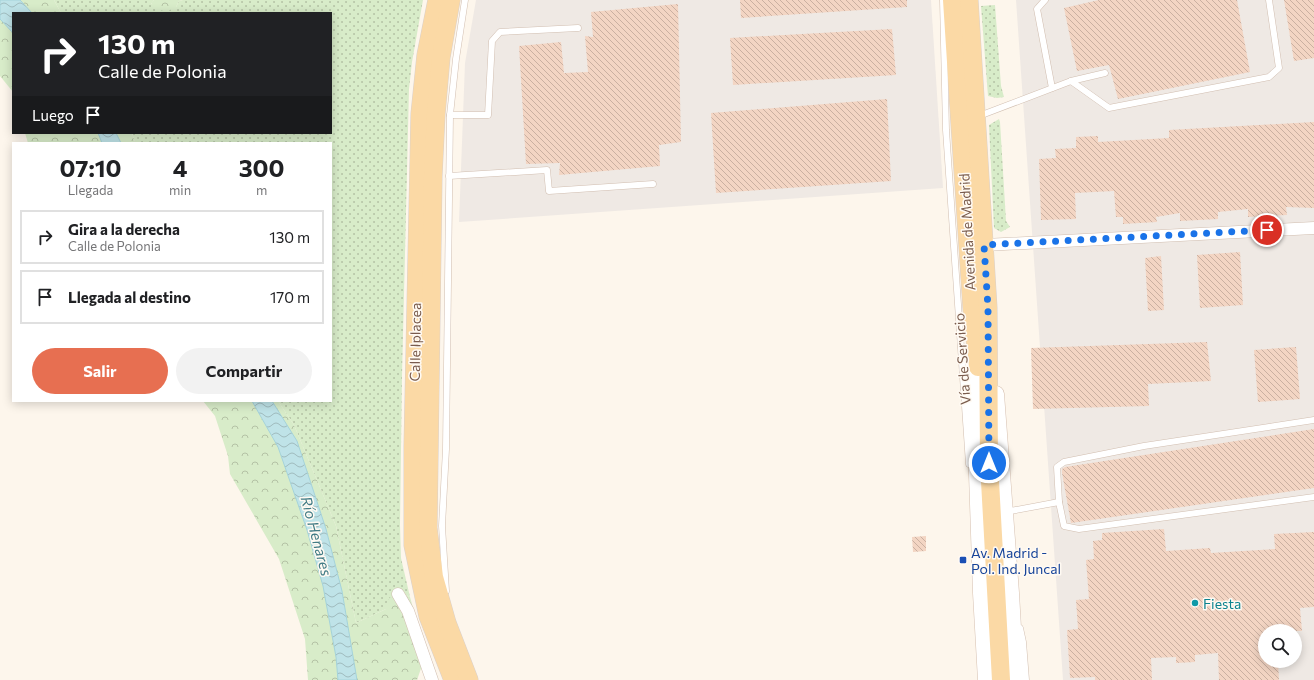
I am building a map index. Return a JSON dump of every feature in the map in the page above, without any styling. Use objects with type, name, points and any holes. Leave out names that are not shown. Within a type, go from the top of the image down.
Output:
[{"type":"main road","name":"Calle Iplacea","points":[[437,0],[426,55],[420,114],[413,439],[413,538],[420,583],[428,616],[453,680]]},
{"type":"main road","name":"Calle Iplacea","points":[[451,0],[441,57],[433,176],[428,528],[434,578],[447,623],[468,680]]},
{"type":"main road","name":"Avenida de Madrid","points":[[969,0],[984,245],[980,308]]},
{"type":"main road","name":"Avenida de Madrid","points":[[946,1],[980,308],[1001,680]]},
{"type":"street","points":[[984,245],[1314,228]]},
{"type":"street","points":[[980,308],[1005,512],[1016,680]]},
{"type":"street","points":[[980,308],[981,593],[986,680]]},
{"type":"street","points":[[398,594],[408,611],[432,680]]},
{"type":"lane","points":[[447,623],[442,526],[446,449],[450,114],[456,59],[465,0]]},
{"type":"lane","points":[[1045,0],[1037,10],[1052,88]]},
{"type":"lane","points":[[1071,81],[1109,108],[1269,77],[1279,68],[1269,0]]},
{"type":"lane","name":"Vía de Servicio","points":[[946,1],[946,130],[976,560],[981,593]]},
{"type":"lane","points":[[450,114],[488,115],[492,41],[500,32],[578,28]]},
{"type":"lane","points":[[975,117],[1071,81],[1105,73]]},
{"type":"lane","points":[[449,176],[547,170],[549,191],[653,184]]},
{"type":"lane","points":[[1314,420],[1144,446],[1064,462],[1057,467],[1059,502],[1064,526],[1078,529],[1314,497]]},
{"type":"lane","points":[[1005,512],[1059,502]]},
{"type":"lane","points":[[1011,593],[1023,642],[1026,680]]},
{"type":"shaded area","points":[[476,0],[931,0],[943,188],[459,222],[465,63]]},
{"type":"shaded area","points":[[1016,0],[1314,0],[1314,680],[1063,680]]},
{"type":"green space","points":[[0,0],[54,0],[60,12],[12,12],[12,91],[0,76]]},
{"type":"green space","points":[[54,0],[154,0],[151,4],[176,7],[179,1],[183,0],[423,0],[412,62],[409,89],[402,376],[401,558],[410,597],[400,592],[386,609],[356,623],[336,526],[294,425],[279,402],[332,402],[332,142],[135,142],[132,134],[332,134],[332,12],[60,12]]},
{"type":"green space","points":[[154,0],[183,0],[179,1],[176,7],[166,12],[155,8],[151,3]]},
{"type":"green space","points":[[995,5],[1001,86],[1004,97],[997,98],[988,96],[981,6]]},
{"type":"green space","points":[[999,119],[1006,221],[1010,227],[1001,232],[994,228],[989,125]]},
{"type":"green space","points":[[25,134],[132,134],[135,142],[28,142]]},
{"type":"green space","points":[[204,402],[279,402],[294,425],[336,526],[356,623],[386,609],[388,600],[400,592],[410,597],[426,654],[417,680],[308,680],[305,639],[279,559],[230,474],[228,456],[215,416]]},
{"type":"water","points":[[0,0],[20,0],[31,12],[12,12],[12,32],[0,19]]},
{"type":"water","points":[[98,134],[116,134],[120,142],[102,142]]},
{"type":"water","name":"Río Henares","points":[[253,402],[273,402],[297,441],[326,529],[342,591],[357,680],[338,680],[336,657],[323,586],[307,530],[278,447]]},
{"type":"building","points":[[740,0],[907,0],[907,7],[741,18]]},
{"type":"building","points":[[1099,0],[1237,0],[1250,72],[1118,99],[1109,65],[1077,71],[1064,8]]},
{"type":"building","points":[[1284,0],[1314,0],[1314,58],[1294,61]]},
{"type":"building","points":[[678,4],[681,142],[659,145],[660,166],[559,175],[560,163],[526,164],[519,46],[561,42],[564,73],[588,72],[585,36],[593,37],[591,12]]},
{"type":"building","points":[[892,29],[896,75],[733,85],[730,38]]},
{"type":"building","points":[[887,99],[891,181],[716,193],[711,113]]},
{"type":"building","points":[[1314,122],[1314,208],[1286,207],[1287,215],[1248,217],[1248,209],[1218,212],[1218,219],[1180,221],[1180,213],[1156,217],[1157,222],[1123,224],[1123,217],[1116,217],[1114,191],[1075,193],[1076,219],[1041,220],[1039,159],[1056,158],[1055,149],[1076,148],[1076,137],[1098,136],[1098,142],[1169,138],[1169,130]]},
{"type":"building","points":[[1240,252],[1243,305],[1200,308],[1197,255]]},
{"type":"building","points":[[1161,256],[1164,310],[1148,311],[1145,258]]},
{"type":"building","points":[[1207,342],[1211,381],[1148,384],[1149,406],[1033,409],[1031,348]]},
{"type":"building","points":[[1296,347],[1300,399],[1258,402],[1254,350]]},
{"type":"building","points":[[1314,429],[1314,488],[1071,523],[1062,473],[1062,469],[1065,467]]},
{"type":"building","name":"Fiesta","points":[[1164,529],[1166,551],[1210,548],[1211,553],[1275,549],[1274,534],[1314,532],[1314,607],[1300,608],[1301,624],[1258,624],[1258,668],[1278,668],[1279,680],[1219,680],[1218,653],[1195,655],[1195,662],[1176,663],[1176,657],[1151,658],[1152,680],[1095,680],[1095,677],[1070,678],[1067,630],[1078,629],[1076,600],[1089,599],[1086,560],[1094,559],[1093,541],[1102,540],[1102,533]]},
{"type":"building","points":[[926,536],[926,551],[913,552],[912,537]]},
{"type":"place","name":"Av. Madrid - Pol. Ind. Juncal","points":[[963,560]]},
{"type":"place","name":"Fiesta","points":[[1195,603]]},
{"type":"route","points":[[989,463],[988,308],[984,245],[1267,230]]}]
